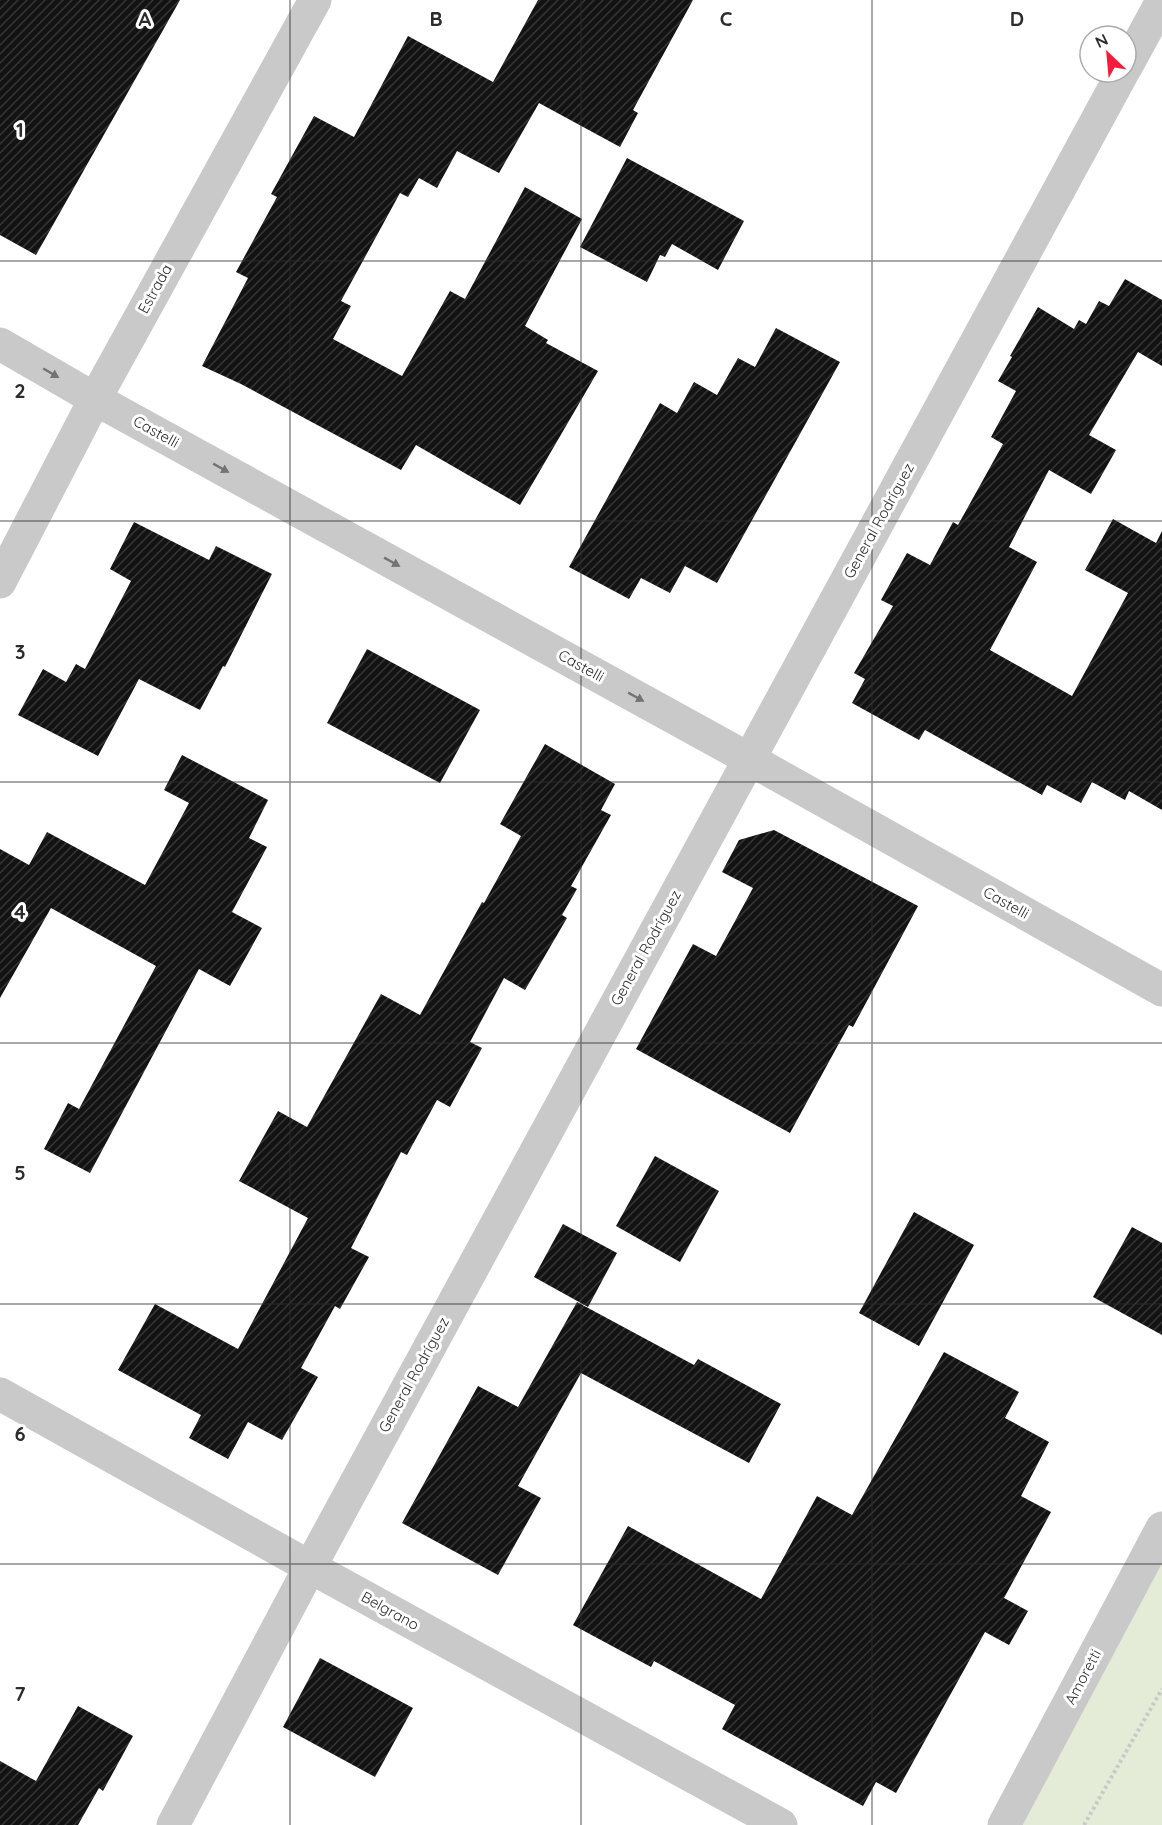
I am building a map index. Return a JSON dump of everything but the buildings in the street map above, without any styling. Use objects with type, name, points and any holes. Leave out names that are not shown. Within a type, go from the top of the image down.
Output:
[{"type":"street","name":"Estrada","points":[[0,582],[95,399],[315,0]]},
{"type":"street","points":[[1138,45],[1162,1]]},
{"type":"street","name":"General Rodríguez","points":[[173,1825],[310,1567],[1116,84]]},
{"type":"street","name":"Castelli","points":[[0,344],[95,399],[749,759],[1162,990]]},
{"type":"street","name":"Belgrano","points":[[0,1394],[781,1825]]},
{"type":"street","name":"Amoretti","points":[[1004,1825],[1162,1528]]},
{"type":"path","points":[[1084,1825],[1162,1689]]},
{"type":"green space","points":[[1162,1543],[1162,1825],[1006,1825]]}]
